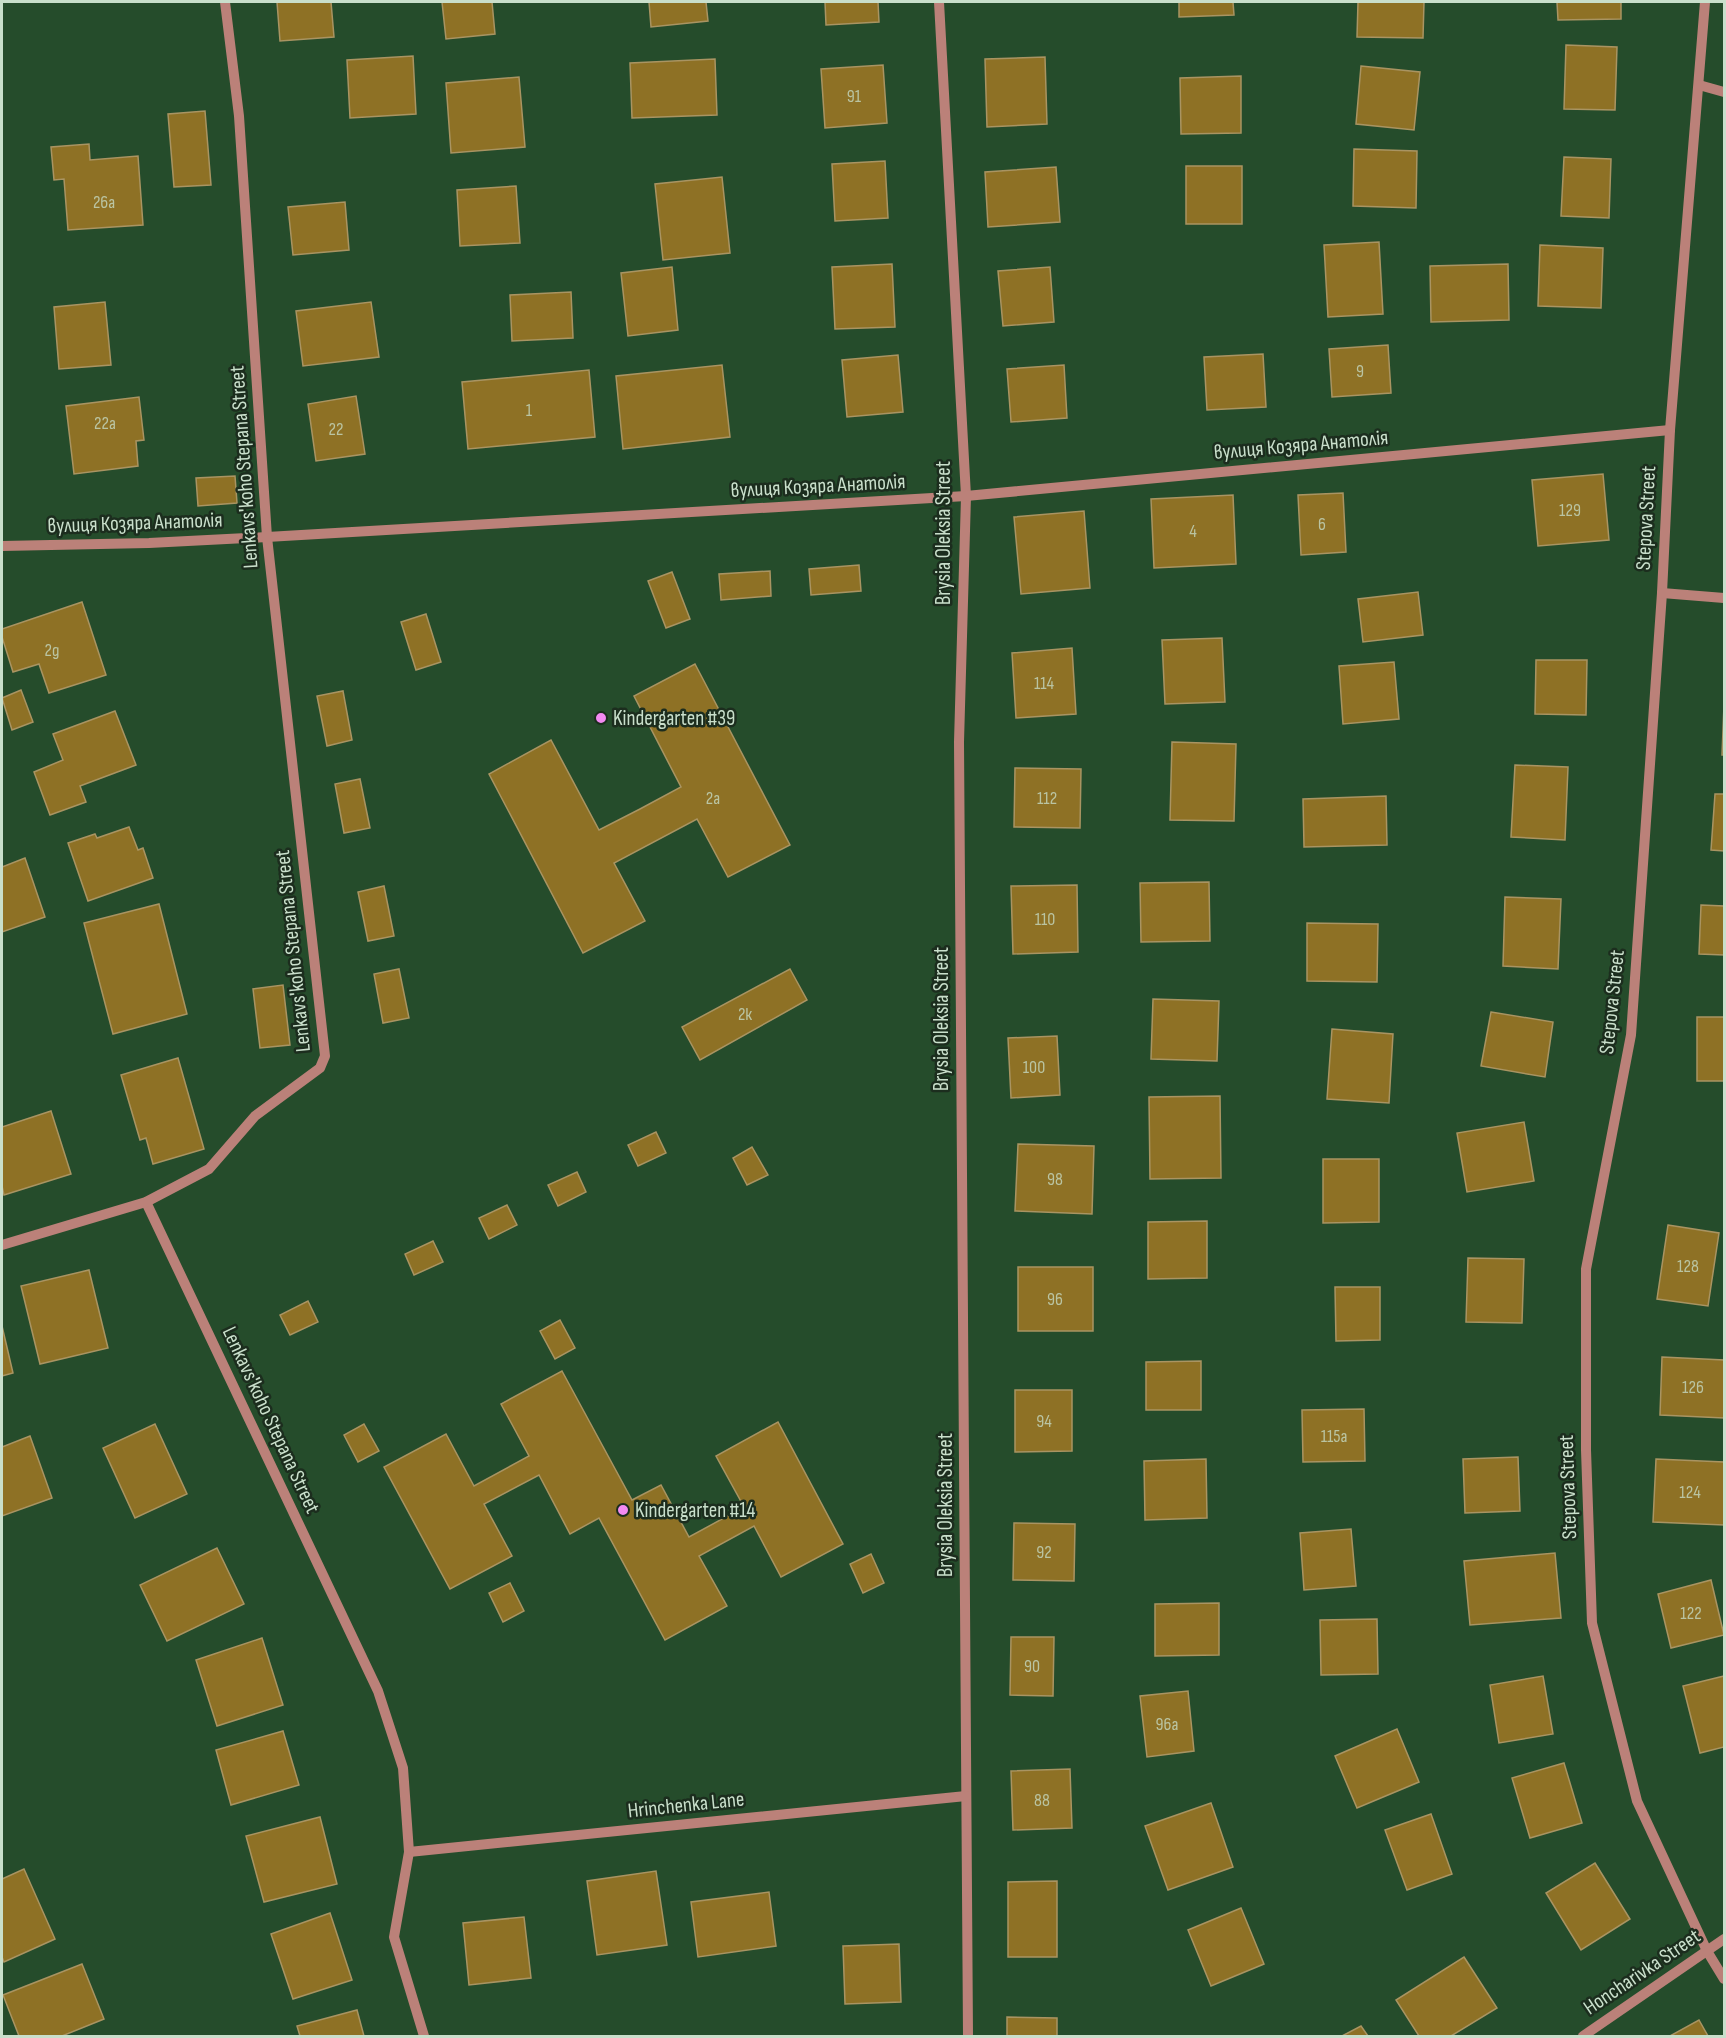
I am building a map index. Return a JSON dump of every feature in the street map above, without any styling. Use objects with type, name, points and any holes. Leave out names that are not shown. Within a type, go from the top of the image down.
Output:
[{"type":"street","name":"Lenkavsʹkoho Stepana Street","points":[[225,2],[239,116],[267,537],[325,1056],[320,1068],[255,1116],[209,1169],[146,1203],[378,1691],[403,1768],[409,1852],[394,1937],[424,2037]]},
{"type":"street","name":"Brysia Oleksia Street","points":[[939,2],[966,496],[959,742],[968,2037]]},
{"type":"street","name":"Stepova Street","points":[[1705,2],[1670,430],[1662,593],[1631,1035],[1587,1269],[1587,1485],[1592,1623],[1637,1801],[1707,1951],[1725,1979]]},
{"type":"street","points":[[1699,85],[1725,92]]},
{"type":"street","name":"вулиця Козяра Анатолія","points":[[2,546],[267,537],[966,496],[1670,430]]},
{"type":"street","points":[[1662,593],[1725,598]]},
{"type":"street","points":[[2,1245],[146,1203]]},
{"type":"street","name":"Hrinchenka Lane","points":[[409,1852],[966,1796]]},
{"type":"street","name":"Honcharivka Street","points":[[1582,2037],[1725,1939]]},
{"type":"building","points":[[277,2],[331,2],[334,37],[280,41]]},
{"type":"building","points":[[442,2],[492,2],[495,34],[446,39]]},
{"type":"building","points":[[649,2],[706,2],[708,21],[651,27]]},
{"type":"building","points":[[825,2],[878,2],[879,22],[826,25]]},
{"type":"building","points":[[1179,2],[1233,2],[1234,15],[1179,17]]},
{"type":"building","points":[[1358,2],[1424,2],[1423,38],[1357,37]]},
{"type":"building","points":[[1557,2],[1621,2],[1621,19],[1558,20]]},
{"type":"building","points":[[1566,45],[1617,47],[1615,110],[1564,109]]},
{"type":"building","points":[[413,56],[416,114],[350,118],[347,60]]},
{"type":"building","points":[[1045,57],[1047,124],[987,127],[985,59]]},
{"type":"building","points":[[715,59],[717,115],[632,118],[630,63]]},
{"type":"building","points":[[883,65],[887,123],[825,128],[821,69]]},
{"type":"building","points":[[1361,66],[1420,72],[1414,130],[1356,124]]},
{"type":"building","points":[[1241,76],[1241,133],[1181,134],[1180,78]]},
{"type":"building","points":[[519,77],[525,147],[451,153],[446,83]]},
{"type":"building","points":[[205,111],[211,185],[174,187],[168,114]]},
{"type":"building","points":[[89,144],[90,160],[138,156],[143,225],[68,230],[64,179],[54,180],[51,147]]},
{"type":"building","points":[[1354,149],[1417,151],[1416,208],[1353,206]]},
{"type":"building","points":[[1564,157],[1611,159],[1609,218],[1561,216]]},
{"type":"building","points":[[885,161],[888,218],[835,221],[832,164]]},
{"type":"building","points":[[1186,166],[1242,166],[1242,224],[1186,224]]},
{"type":"building","points":[[1056,167],[1060,222],[988,227],[985,172]]},
{"type":"building","points":[[722,177],[730,253],[663,260],[655,184]]},
{"type":"building","points":[[516,186],[520,243],[460,246],[457,190]]},
{"type":"building","points":[[345,202],[349,250],[293,255],[288,207]]},
{"type":"building","points":[[1379,242],[1383,314],[1328,317],[1324,245]]},
{"type":"building","points":[[1540,245],[1603,248],[1601,308],[1538,306]]},
{"type":"building","points":[[892,264],[895,327],[835,329],[832,267]]},
{"type":"building","points":[[1508,264],[1509,320],[1431,322],[1430,266]]},
{"type":"building","points":[[672,267],[678,330],[628,336],[621,273]]},
{"type":"building","points":[[1050,267],[1054,322],[1003,326],[998,271]]},
{"type":"building","points":[[571,292],[573,338],[512,341],[510,295]]},
{"type":"building","points":[[105,302],[111,365],[59,369],[54,307]]},
{"type":"building","points":[[371,302],[379,357],[303,366],[296,311]]},
{"type":"building","points":[[1388,345],[1391,393],[1332,397],[1329,349]]},
{"type":"building","points":[[1263,354],[1266,407],[1207,410],[1204,357]]},
{"type":"building","points":[[898,355],[903,412],[847,417],[842,360]]},
{"type":"building","points":[[722,365],[730,437],[623,449],[616,376]]},
{"type":"building","points":[[1064,365],[1067,418],[1011,422],[1007,369]]},
{"type":"building","points":[[589,370],[595,437],[468,449],[462,382]]},
{"type":"building","points":[[356,396],[365,454],[316,461],[308,404]]},
{"type":"building","points":[[139,397],[144,440],[136,441],[138,466],[74,474],[66,406]]},
{"type":"building","points":[[1603,474],[1609,540],[1538,546],[1532,480]]},
{"type":"building","points":[[235,476],[237,503],[198,506],[196,478]]},
{"type":"building","points":[[1343,493],[1346,552],[1301,555],[1298,495]]},
{"type":"building","points":[[1233,495],[1236,564],[1154,568],[1151,499]]},
{"type":"building","points":[[1084,511],[1090,588],[1021,594],[1014,517]]},
{"type":"building","points":[[859,565],[861,591],[811,595],[809,569]]},
{"type":"building","points":[[770,571],[771,596],[721,600],[719,574]]},
{"type":"building","points":[[672,572],[690,619],[666,628],[648,581]]},
{"type":"building","points":[[1418,592],[1423,635],[1363,642],[1358,599]]},
{"type":"building","points":[[82,602],[106,675],[49,693],[39,664],[13,672],[2,637],[2,629]]},
{"type":"building","points":[[426,614],[441,662],[416,670],[401,622]]},
{"type":"building","points":[[1222,638],[1225,702],[1165,704],[1162,640]]},
{"type":"building","points":[[1072,648],[1076,714],[1016,718],[1012,653]]},
{"type":"building","points":[[1536,660],[1587,660],[1586,715],[1535,714]]},
{"type":"building","points":[[1394,662],[1399,719],[1343,724],[1339,666]]},
{"type":"building","points":[[695,664],[790,845],[728,877],[697,819],[614,863],[645,921],[583,953],[489,774],[551,740],[599,830],[640,809],[681,787],[634,696]]},
{"type":"building","points":[[21,690],[33,722],[12,730],[2,698]]},
{"type":"building","points":[[343,691],[352,740],[327,746],[317,696]]},
{"type":"building","points":[[1724,705],[1724,755],[1722,755]]},
{"type":"building","points":[[115,711],[136,765],[80,786],[86,802],[50,815],[34,772],[63,760],[53,734]]},
{"type":"building","points":[[1172,742],[1236,744],[1234,821],[1170,820]]},
{"type":"building","points":[[1515,765],[1568,767],[1565,840],[1511,837]]},
{"type":"building","points":[[1015,768],[1081,769],[1080,828],[1014,827]]},
{"type":"building","points":[[360,779],[370,828],[344,833],[335,784]]},
{"type":"building","points":[[1715,794],[1724,794],[1724,851],[1711,850]]},
{"type":"building","points":[[1386,796],[1387,845],[1304,847],[1303,799]]},
{"type":"building","points":[[129,827],[138,850],[143,848],[153,878],[88,901],[68,843],[95,834],[97,838]]},
{"type":"building","points":[[25,858],[45,917],[2,932],[2,867]]},
{"type":"building","points":[[1209,882],[1210,941],[1141,942],[1140,883]]},
{"type":"building","points":[[1077,885],[1078,952],[1013,954],[1011,886]]},
{"type":"building","points":[[384,886],[394,936],[368,941],[358,892]]},
{"type":"building","points":[[1505,897],[1561,899],[1558,969],[1503,966]]},
{"type":"building","points":[[159,904],[187,1014],[113,1034],[84,923]]},
{"type":"building","points":[[1701,905],[1724,906],[1724,955],[1699,954]]},
{"type":"building","points":[[1307,923],[1378,924],[1377,982],[1307,981]]},
{"type":"building","points":[[399,969],[409,1018],[383,1023],[374,974]]},
{"type":"building","points":[[790,969],[807,1000],[700,1060],[682,1027]]},
{"type":"building","points":[[283,985],[290,1045],[260,1048],[253,989]]},
{"type":"building","points":[[1153,999],[1219,1001],[1217,1061],[1151,1059]]},
{"type":"building","points":[[1491,1012],[1553,1022],[1545,1077],[1481,1066]]},
{"type":"building","points":[[1697,1017],[1724,1017],[1724,1081],[1697,1081]]},
{"type":"building","points":[[1332,1029],[1393,1034],[1389,1103],[1327,1099]]},
{"type":"building","points":[[1057,1036],[1060,1095],[1011,1098],[1008,1038]]},
{"type":"building","points":[[178,1058],[204,1149],[153,1164],[146,1138],[140,1140],[121,1075]]},
{"type":"building","points":[[1220,1096],[1221,1178],[1150,1179],[1149,1097]]},
{"type":"building","points":[[51,1111],[71,1174],[4,1195],[2,1127]]},
{"type":"building","points":[[1524,1122],[1534,1181],[1467,1192],[1457,1133]]},
{"type":"building","points":[[656,1132],[666,1153],[638,1166],[628,1145]]},
{"type":"building","points":[[1018,1144],[1094,1146],[1092,1214],[1015,1211]]},
{"type":"building","points":[[752,1147],[768,1175],[747,1185],[733,1158]]},
{"type":"building","points":[[1323,1159],[1379,1159],[1379,1222],[1323,1223]]},
{"type":"building","points":[[577,1172],[586,1192],[558,1206],[548,1185]]},
{"type":"building","points":[[507,1205],[517,1225],[489,1239],[479,1218]]},
{"type":"building","points":[[1207,1221],[1207,1278],[1148,1279],[1148,1222]]},
{"type":"building","points":[[1668,1225],[1719,1233],[1708,1306],[1657,1299]]},
{"type":"building","points":[[433,1241],[443,1262],[414,1275],[405,1254]]},
{"type":"building","points":[[1468,1258],[1524,1259],[1522,1323],[1466,1322]]},
{"type":"building","points":[[1018,1267],[1093,1267],[1093,1331],[1018,1331]]},
{"type":"building","points":[[89,1270],[108,1348],[40,1364],[21,1286]]},
{"type":"building","points":[[1335,1287],[1380,1287],[1380,1340],[1336,1341]]},
{"type":"building","points":[[308,1301],[318,1322],[290,1335],[280,1315]]},
{"type":"building","points":[[560,1320],[575,1348],[555,1359],[540,1331]]},
{"type":"building","points":[[2,1326],[13,1373],[2,1376]]},
{"type":"building","points":[[1662,1357],[1724,1360],[1724,1418],[1660,1415]]},
{"type":"building","points":[[1201,1361],[1201,1410],[1146,1410],[1146,1362]]},
{"type":"building","points":[[562,1371],[632,1500],[661,1485],[689,1537],[744,1507],[716,1456],[778,1422],[843,1544],[781,1577],[754,1526],[699,1556],[727,1606],[665,1640],[599,1518],[570,1534],[539,1475],[484,1504],[512,1556],[450,1589],[384,1467],[446,1434],[474,1486],[529,1456],[501,1404]]},
{"type":"building","points":[[1015,1390],[1072,1390],[1072,1451],[1015,1452]]},
{"type":"building","points":[[1364,1409],[1365,1461],[1303,1462],[1302,1410]]},
{"type":"building","points":[[155,1424],[187,1494],[135,1518],[103,1448]]},
{"type":"building","points":[[364,1424],[379,1451],[358,1462],[344,1435]]},
{"type":"building","points":[[30,1436],[52,1498],[2,1516],[2,1447]]},
{"type":"building","points":[[1518,1457],[1520,1511],[1465,1513],[1463,1459]]},
{"type":"building","points":[[1206,1459],[1207,1518],[1145,1520],[1144,1461]]},
{"type":"building","points":[[1656,1459],[1724,1462],[1724,1525],[1653,1522]]},
{"type":"building","points":[[1014,1523],[1075,1524],[1074,1581],[1013,1580]]},
{"type":"building","points":[[1351,1529],[1356,1586],[1304,1590],[1300,1533]]},
{"type":"building","points":[[217,1548],[244,1604],[167,1641],[140,1585]]},
{"type":"building","points":[[1555,1553],[1561,1618],[1470,1625],[1464,1561]]},
{"type":"building","points":[[871,1554],[884,1583],[863,1593],[850,1564]]},
{"type":"building","points":[[1711,1580],[1724,1635],[1671,1648],[1658,1594]]},
{"type":"building","points":[[510,1583],[524,1611],[503,1622],[489,1593]]},
{"type":"building","points":[[1219,1603],[1219,1655],[1155,1656],[1155,1604]]},
{"type":"building","points":[[1377,1619],[1378,1674],[1321,1675],[1320,1620]]},
{"type":"building","points":[[1011,1637],[1054,1637],[1053,1696],[1010,1695]]},
{"type":"building","points":[[262,1638],[283,1705],[217,1726],[196,1660]]},
{"type":"building","points":[[1543,1676],[1553,1734],[1499,1743],[1490,1685]]},
{"type":"building","points":[[1724,1676],[1724,1747],[1700,1753],[1683,1686]]},
{"type":"building","points":[[1188,1691],[1194,1751],[1147,1757],[1140,1696]]},
{"type":"building","points":[[1397,1729],[1419,1782],[1357,1808],[1335,1756]]},
{"type":"building","points":[[283,1731],[299,1785],[231,1805],[216,1750]]},
{"type":"building","points":[[1564,1763],[1582,1823],[1530,1838],[1512,1778]]},
{"type":"building","points":[[1070,1769],[1072,1828],[1013,1830],[1011,1771]]},
{"type":"building","points":[[1211,1803],[1233,1867],[1168,1890],[1145,1826]]},
{"type":"building","points":[[1431,1814],[1452,1874],[1407,1890],[1385,1830]]},
{"type":"building","points":[[320,1817],[337,1884],[264,1902],[246,1836]]},
{"type":"building","points":[[1595,1863],[1630,1919],[1581,1950],[1546,1893]]},
{"type":"building","points":[[24,1869],[55,1939],[4,1962],[2,1957],[2,1879]]},
{"type":"building","points":[[656,1871],[667,1945],[597,1955],[587,1881]]},
{"type":"building","points":[[1057,1881],[1057,1957],[1008,1957],[1008,1882]]},
{"type":"building","points":[[769,1892],[776,1946],[698,1957],[691,1902]]},
{"type":"building","points":[[1241,1908],[1264,1964],[1211,1986],[1188,1930]]},
{"type":"building","points":[[330,1913],[352,1980],[293,1999],[271,1934]]},
{"type":"building","points":[[524,1917],[531,1978],[469,1985],[463,1923]]},
{"type":"building","points":[[899,1944],[901,2002],[845,2004],[843,1946]]},
{"type":"building","points":[[1464,1957],[1497,2008],[1451,2036],[1419,2036],[1396,2000]]},
{"type":"building","points":[[82,1964],[104,2019],[62,2036],[19,2036],[3,1995]]},
{"type":"building","points":[[357,2010],[364,2036],[300,2036],[297,2026]]},
{"type":"building","points":[[1007,2017],[1057,2018],[1057,2036],[1007,2036]]},
{"type":"building","points":[[1699,2020],[1708,2036],[1670,2036]]},
{"type":"building","points":[[1361,2026],[1368,2036],[1342,2036]]},
{"type":"place","name":"Kindergarten #39","points":[[601,718]]},
{"type":"place","name":"Kindergarten #14","points":[[623,1510]]}]
